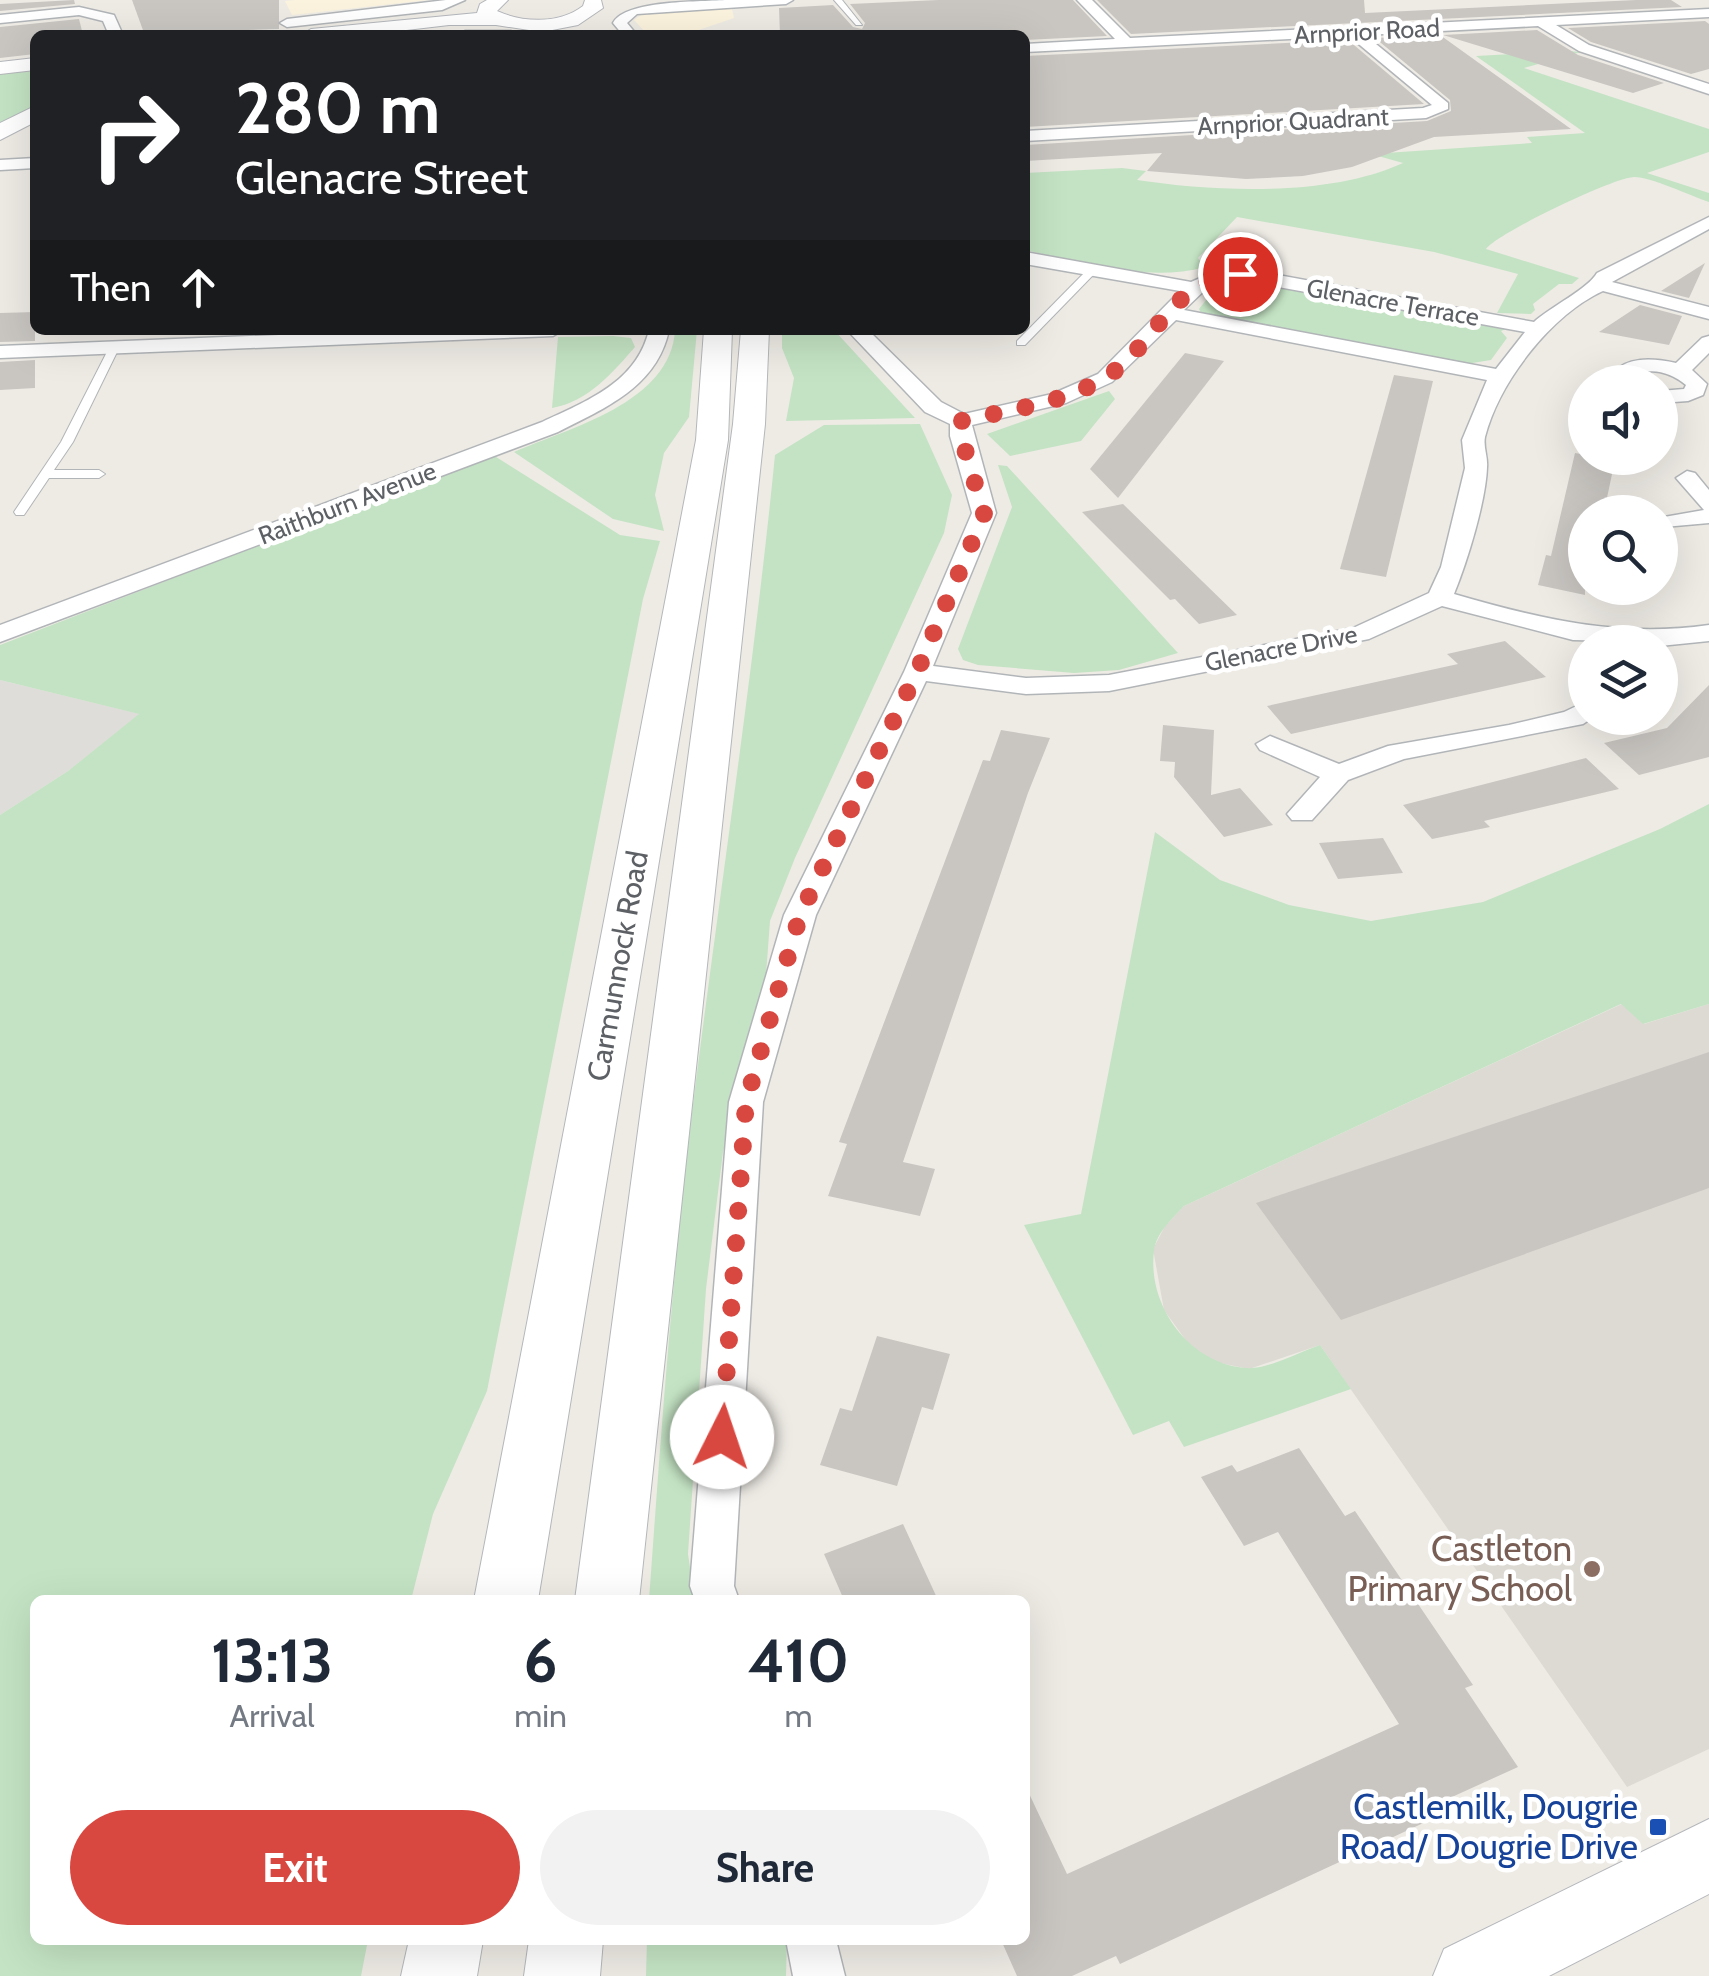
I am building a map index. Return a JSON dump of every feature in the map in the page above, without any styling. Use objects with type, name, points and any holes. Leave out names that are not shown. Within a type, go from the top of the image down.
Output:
[{"type":"main road","points":[[374,30],[462,23],[495,9],[544,30],[576,28],[594,8],[594,1]]},
{"type":"main road","points":[[0,68],[30,65]]},
{"type":"main road","points":[[0,132],[30,116]]},
{"type":"main road","name":"Carmunnock Road","points":[[507,1595],[712,440],[718,335]]},
{"type":"main road","name":"Carmunnock Road","points":[[608,1595],[750,424],[755,335]]},
{"type":"main road","points":[[1471,1976],[1709,1855]]},
{"type":"main road","points":[[439,1976],[445,1945]]},
{"type":"main road","points":[[562,1976],[565,1945]]},
{"type":"street","points":[[626,30],[620,23],[623,16],[634,10],[704,2],[786,0]]},
{"type":"street","points":[[1084,0],[1127,43]]},
{"type":"street","points":[[287,23],[442,6],[462,23],[491,30]]},
{"type":"street","points":[[0,19],[92,12],[110,18],[114,30]]},
{"type":"street","name":"Arnprior Road","points":[[1030,48],[1709,13]]},
{"type":"street","points":[[1540,21],[1584,48],[1709,89]]},
{"type":"street","name":"Arnprior Quadrant","points":[[1030,136],[1426,113],[1444,106],[1353,32]]},
{"type":"street","points":[[1295,138],[1305,134],[1305,120]]},
{"type":"street","points":[[1148,129],[1171,140],[1198,145]]},
{"type":"street","points":[[0,164],[30,164]]},
{"type":"street","points":[[1601,285],[1604,277],[1709,222]]},
{"type":"street","name":"Glenacre Terrace","points":[[1030,259],[1190,287],[1217,275],[1240,274],[1538,329]]},
{"type":"street","points":[[1568,633],[1440,598],[1452,568],[1476,468],[1472,440],[1499,376],[1508,372],[1538,329],[1583,291],[1601,285],[1709,314]]},
{"type":"street","points":[[862,335],[933,407],[961,421],[1059,399],[1105,378],[1172,312],[1190,287]]},
{"type":"street","name":"Glenacre Terrace","points":[[1172,312],[1499,376]]},
{"type":"street","points":[[0,352],[114,348],[148,338],[310,335]]},
{"type":"street","name":"Raithburn Avenue","points":[[0,634],[556,424],[609,398],[646,363],[658,345],[659,335]]},
{"type":"street","points":[[1678,396],[1696,390],[1691,378],[1680,372],[1709,342]]},
{"type":"street","points":[[715,1595],[712,1586],[746,1102],[800,915],[917,672],[984,514],[961,436],[961,421]]},
{"type":"street","points":[[1687,478],[1709,504]]},
{"type":"street","points":[[1678,521],[1709,516]]},
{"type":"street","name":"Glenacre Drive","points":[[917,672],[1026,686],[1110,683],[1360,634],[1440,598]]},
{"type":"street","points":[[1678,639],[1709,633]]},
{"type":"street","points":[[1302,814],[1338,774],[1398,752],[1568,719]]},
{"type":"street","points":[[1270,744],[1338,774]]},
{"type":"street","points":[[811,1945],[819,1976]]},
{"type":"lane","points":[[838,0],[859,23]]},
{"type":"lane","points":[[1030,333],[1093,270]]},
{"type":"lane","points":[[1021,342],[1028,335]]},
{"type":"lane","points":[[20,512],[68,442],[114,348]]},
{"type":"lane","points":[[46,474],[99,474]]},
{"type":"shaded area","points":[[428,0],[292,15],[285,1]]},
{"type":"shaded area","points":[[731,5],[734,18],[699,30],[643,30],[634,20],[644,13]]},
{"type":"shaded area","points":[[0,680],[140,714],[68,771],[0,815]]},
{"type":"shaded area","name":"Castleton Primary School","points":[[1622,1004],[1644,1024],[1709,1004],[1709,1749],[1627,1787],[1320,1345],[1249,1369],[1215,1362],[1190,1346],[1164,1310],[1153,1249],[1165,1226],[1184,1206]]},
{"type":"green space","points":[[1581,52],[1524,68],[1709,129],[1709,152],[1647,173],[1709,193],[1709,202],[1634,177],[1581,196],[1495,241],[1486,249],[1579,278],[1572,284],[1559,284],[1533,304],[1535,310],[1531,314],[1497,313],[1518,274],[1434,252],[1237,217],[1198,258],[1205,267],[1183,271],[1138,272],[1030,251],[1030,173],[1122,168],[1146,171],[1137,180],[1272,189],[1341,182],[1403,163],[1371,154],[1532,143],[1527,137],[1585,133],[1476,56]]},
{"type":"green space","points":[[30,70],[30,110],[0,125],[0,73]]},
{"type":"green space","points":[[1234,279],[1498,326],[1506,329],[1501,331],[1507,338],[1491,360],[1460,365],[1201,313],[1199,309],[1219,284]]},
{"type":"green space","points":[[674,335],[697,335],[689,417],[664,453],[655,495],[664,531],[613,519],[514,452],[614,409],[656,376],[669,355]]},
{"type":"green space","points":[[782,335],[839,335],[915,418],[786,421],[794,378],[782,348]]},
{"type":"green space","points":[[558,337],[631,338],[635,347],[588,393],[552,408]]},
{"type":"green space","points":[[1109,391],[1115,399],[1081,441],[1010,456],[987,434]]},
{"type":"green space","points":[[920,424],[952,495],[944,533],[770,921],[766,975],[723,1152],[706,1289],[688,1554],[694,1595],[649,1595],[683,1192],[775,455],[824,425]]},
{"type":"green space","points":[[493,455],[620,535],[660,541],[643,599],[487,1391],[433,1514],[412,1595],[30,1595],[30,1945],[367,1945],[361,1976],[0,1976],[0,815],[68,771],[139,714],[0,680],[0,645]]},
{"type":"green space","points":[[998,465],[1007,466],[1178,653],[1119,670],[1074,673],[978,665],[963,660],[958,649],[1012,507]]},
{"type":"green space","points":[[1709,804],[1709,1004],[1643,1024],[1621,1004],[1184,1206],[1161,1232],[1154,1251],[1158,1292],[1176,1329],[1207,1356],[1246,1368],[1273,1363],[1320,1345],[1351,1389],[1184,1447],[1169,1421],[1133,1435],[1024,1225],[1081,1214],[1155,832],[1220,880],[1289,905],[1371,921],[1483,902],[1660,829]]},
{"type":"green space","points":[[647,1945],[787,1945],[786,1976],[646,1976]]},
{"type":"building","points":[[74,0],[75,4],[0,11],[0,4]]},
{"type":"building","points":[[132,0],[279,0],[279,29],[143,30]]},
{"type":"building","points":[[1073,0],[1107,36],[1030,40],[1030,30],[780,30],[779,8],[833,5],[853,27],[862,29],[865,23],[850,4]]},
{"type":"building","points":[[1097,0],[1364,0],[1365,13],[1636,0],[1671,0],[1682,7],[1131,34]]},
{"type":"building","points":[[79,19],[82,30],[30,30],[30,55],[0,58],[0,27]]},
{"type":"building","points":[[1705,21],[1709,24],[1709,69],[1691,74],[1591,42],[1568,28]]},
{"type":"building","points":[[1537,30],[1578,55],[1664,83],[1633,93],[1443,35]]},
{"type":"building","points":[[1440,35],[1571,129],[1434,137],[1352,167],[1303,176],[1246,179],[1147,171],[1162,153],[1030,161],[1030,145],[1427,121],[1451,111],[1450,100],[1375,38]]},
{"type":"building","points":[[1348,40],[1424,104],[1030,127],[1030,56]]},
{"type":"building","points":[[1705,263],[1689,298],[1661,291]]},
{"type":"building","points":[[1640,305],[1682,316],[1669,345],[1599,332]]},
{"type":"building","points":[[30,312],[30,335],[35,335],[35,341],[0,342],[0,313]]},
{"type":"building","points":[[1185,353],[1224,361],[1118,498],[1090,469]]},
{"type":"building","points":[[35,360],[35,388],[0,390],[0,362]]},
{"type":"building","points":[[1394,375],[1433,381],[1386,577],[1340,569]]},
{"type":"building","points":[[1570,475],[1612,475],[1608,495],[1568,495],[1568,591],[1538,585],[1546,555],[1551,556]]},
{"type":"building","points":[[1123,504],[1237,615],[1199,624],[1082,512]]},
{"type":"building","points":[[1505,641],[1546,677],[1291,734],[1267,706],[1458,664],[1447,654]]},
{"type":"building","points":[[1709,685],[1709,757],[1639,775],[1604,743],[1638,735],[1678,735],[1678,717]]},
{"type":"building","points":[[1163,725],[1214,730],[1211,795],[1240,788],[1273,825],[1224,837],[1174,777],[1175,762],[1160,761]]},
{"type":"building","points":[[1001,730],[1050,738],[903,1162],[935,1169],[920,1216],[828,1196],[847,1144],[839,1142],[983,760],[990,761]]},
{"type":"building","points":[[1586,758],[1619,789],[1484,821],[1490,827],[1432,839],[1403,805]]},
{"type":"building","points":[[1383,838],[1403,873],[1338,879],[1319,843]]},
{"type":"building","points":[[1709,1052],[1709,1188],[1341,1320],[1256,1203]]},
{"type":"building","points":[[877,1336],[950,1354],[933,1410],[922,1407],[897,1486],[820,1465],[840,1408],[852,1411]]},
{"type":"building","points":[[1299,1448],[1345,1516],[1355,1511],[1473,1685],[1465,1688],[1518,1767],[1441,1802],[1447,1812],[1120,1964],[1116,1956],[1072,1976],[1017,1976],[1003,1945],[1030,1945],[1030,1796],[1067,1874],[1399,1724],[1278,1532],[1244,1546],[1201,1477],[1232,1465],[1237,1472]]},
{"type":"building","points":[[903,1524],[936,1595],[842,1595],[824,1554]]},
{"type":"place","name":"Castleton Primary School","points":[[1592,1569]]},
{"type":"place","name":"Castlemilk, Dougrie Road/ Dougrie Drive","points":[[1658,1827]]},
{"type":"route","points":[[722,1437],[746,1102],[800,915],[917,672],[984,514],[961,436],[961,421],[1059,399],[1105,378],[1172,312],[1190,287],[1217,275],[1240,274]]}]
